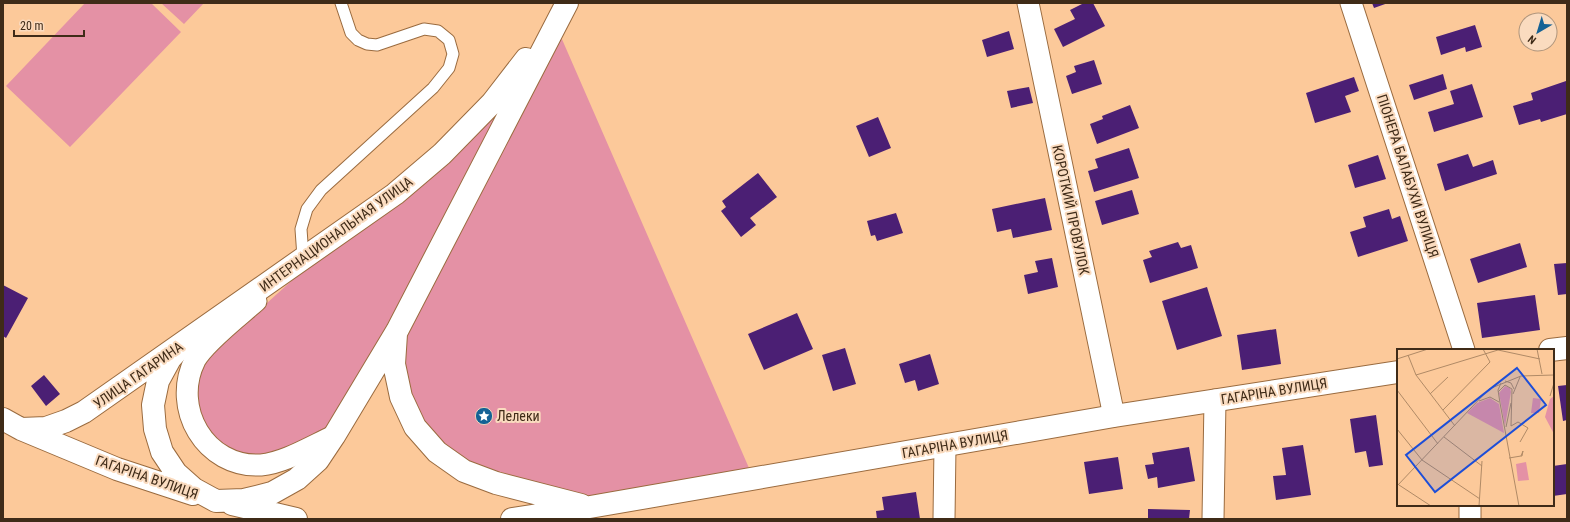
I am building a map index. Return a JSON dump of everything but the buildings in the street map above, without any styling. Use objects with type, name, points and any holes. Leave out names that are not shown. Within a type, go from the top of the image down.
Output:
[{"type":"street","name":"ИНТЕРНАЦИОНАЛЬНАЯ УЛИЦА","points":[[186,341],[395,194],[442,154],[492,103],[565,3]]},
{"type":"street","name":"ИНТЕРНАЦИОНАЛЬНАЯ УЛИЦА","points":[[216,501],[244,500],[272,493],[297,479],[318,460],[334,436],[397,330],[565,3]]},
{"type":"street","name":"КОРОТКИЙ ПРОВУЛОК","points":[[1028,3],[1114,416]]},
{"type":"street","name":"ПІОНЕРА БАЛАБУХИ ВУЛИЦЯ","points":[[1351,3],[1464,349]]},
{"type":"street","points":[[304,257],[203,350],[196,359],[189,374],[187,391],[188,407],[193,423],[202,438],[213,450],[244,463],[260,465],[277,462],[334,436]]},
{"type":"street","name":"ИНТЕРНАЦИОНАЛЬНАЯ УЛИЦА","points":[[397,330],[394,364],[401,397],[415,427],[437,452],[464,471],[496,483],[590,507]]},
{"type":"street","name":"УЛИЦА ГАГАРИНА","points":[[12,424],[46,428],[66,421],[84,412],[186,341]]},
{"type":"street","name":"УЛИЦА ГАГАРИНА","points":[[186,341],[170,359],[158,381],[153,404],[155,429],[162,452],[176,473],[194,489],[216,501]]},
{"type":"street","points":[[1554,350],[1567,348]]},
{"type":"street","name":"ГАГАРІНА ВУЛИЦЯ","points":[[512,519],[590,507],[1114,416],[1397,372]]},
{"type":"street","points":[[1213,519],[1215,400]]},
{"type":"street","name":"ГАГАРІНА ВУЛИЦЯ","points":[[12,424],[117,469],[216,501],[296,519]]},
{"type":"street","points":[[944,519],[945,446]]},
{"type":"street","points":[[1470,506],[1470,519]]},
{"type":"lane","points":[[304,257],[301,229],[307,209],[321,190],[433,88],[450,68],[454,54],[449,40],[438,31],[424,29],[377,45],[367,44],[358,40],[351,33],[341,3]]},
{"type":"shaded area","points":[[85,3],[151,3],[181,32],[70,147],[6,86]]},
{"type":"shaded area","points":[[161,3],[204,3],[184,24]]},
{"type":"shaded area","points":[[561,37],[749,468],[592,497],[500,472],[470,462],[444,445],[424,421],[410,393],[404,362],[407,331]]},
{"type":"shaded area","points":[[509,99],[389,325],[327,429],[274,453],[260,455],[246,454],[232,450],[219,442],[209,432],[197,406],[198,377],[204,364],[213,352],[309,265]]},
{"type":"place","name":"Лелеки","points":[[484,416]]}]
